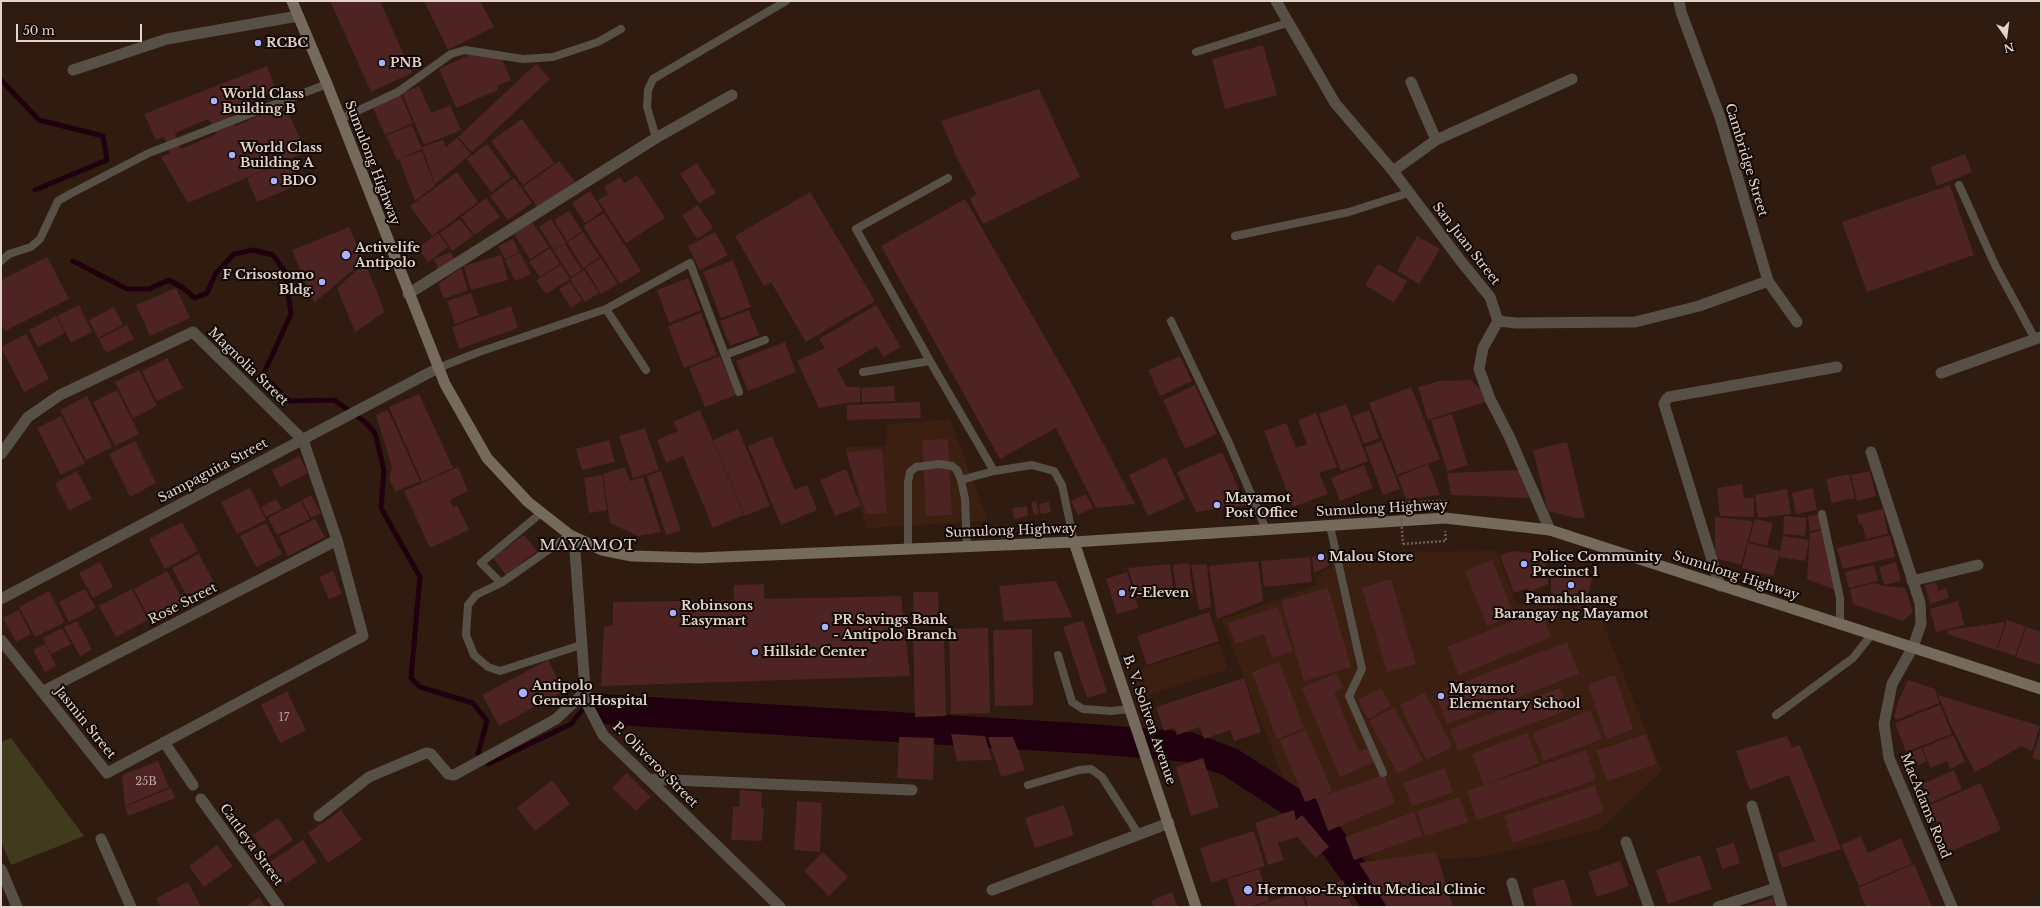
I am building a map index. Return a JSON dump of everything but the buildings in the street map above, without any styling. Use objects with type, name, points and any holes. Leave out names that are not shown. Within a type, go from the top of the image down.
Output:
[{"type":"main road","name":"Sumulong Highway","points":[[292,1],[445,384],[487,458],[528,502],[541,514],[572,536],[602,550],[632,556],[698,558],[1074,542],[1445,518],[1550,530],[2041,689]]},
{"type":"main road","name":"B. V. Soliven Avenue","points":[[1074,542],[1196,907]]},
{"type":"street","name":"San Juan Street","points":[[1276,1],[1287,23],[1335,103],[1393,171],[1408,193],[1490,297],[1498,321]]},
{"type":"street","name":"Cambridge Street","points":[[1679,1],[1681,12],[1720,117],[1768,281],[1797,322]]},
{"type":"street","points":[[73,70],[167,39],[298,16]]},
{"type":"street","points":[[1393,171],[1436,140],[1572,79]]},
{"type":"street","points":[[1411,82],[1436,140]]},
{"type":"street","points":[[408,294],[656,138],[732,95]]},
{"type":"street","points":[[1550,530],[1509,436],[1490,399],[1479,369],[1483,348],[1498,321],[1516,323],[1635,322],[1700,306],[1768,281]]},
{"type":"street","name":"Magnolia Street","points":[[1,454],[28,417],[60,394],[193,332],[303,440],[336,540],[363,636]]},
{"type":"street","points":[[1941,373],[2038,338]]},
{"type":"street","points":[[1720,586],[1664,404],[1666,400],[1669,397],[1837,367]]},
{"type":"street","name":"Sampaguita Street","points":[[1,598],[303,440],[367,404],[438,368]]},
{"type":"street","name":"MacAdams Road","points":[[1871,452],[1920,603],[1921,624],[1913,647],[1892,684],[1884,724],[1889,758],[1952,907]]},
{"type":"street","name":"P. Oliveros Street","points":[[572,536],[585,697],[603,736],[780,907]]},
{"type":"street","name":"Rose Street","points":[[42,692],[336,540]]},
{"type":"street","points":[[1912,581],[1978,565]]},
{"type":"street","name":"Jasmin Street","points":[[1,640],[107,773],[363,636]]},
{"type":"street","points":[[319,816],[369,777],[426,753],[431,754],[448,774],[454,776],[556,719],[585,697]]},
{"type":"street","points":[[164,742],[193,785]]},
{"type":"street","points":[[649,779],[912,790]]},
{"type":"street","name":"Cattleya Street","points":[[201,799],[279,907]]},
{"type":"street","points":[[1752,806],[1782,907]]},
{"type":"street","points":[[992,890],[1169,823]]},
{"type":"street","points":[[101,839],[131,907]]},
{"type":"street","points":[[1626,842],[1649,907]]},
{"type":"street","points":[[1,869],[17,907]]},
{"type":"street","points":[[1512,883],[1519,907]]},
{"type":"street","points":[[1718,907],[1776,888]]},
{"type":"lane","points":[[656,138],[646,107],[648,90],[653,79],[786,1]]},
{"type":"lane","points":[[1196,52],[1287,23]]},
{"type":"lane","points":[[340,119],[398,92],[452,54],[466,50],[523,60],[553,57],[598,42],[621,29]]},
{"type":"lane","points":[[1,261],[9,254],[31,247],[40,239],[58,201],[70,194],[149,153],[326,84]]},
{"type":"lane","points":[[948,178],[856,229],[994,471]]},
{"type":"lane","points":[[1959,185],[1995,265],[2038,338]]},
{"type":"lane","points":[[1235,236],[1349,212],[1408,193]]},
{"type":"lane","points":[[438,368],[479,352],[606,309],[690,263],[739,392]]},
{"type":"lane","points":[[606,309],[646,370]]},
{"type":"lane","points":[[1171,321],[1229,443],[1266,529]]},
{"type":"lane","points":[[725,355],[765,340]]},
{"type":"lane","points":[[863,372],[930,361]]},
{"type":"lane","points":[[961,480],[994,471],[1032,465],[1054,471],[1062,485],[1074,542]]},
{"type":"lane","points":[[908,549],[908,482],[910,472],[916,468],[926,466],[952,466],[957,470],[965,499],[967,547]]},
{"type":"lane","points":[[501,583],[481,563],[541,514]]},
{"type":"lane","points":[[1822,514],[1840,598],[1840,623]]},
{"type":"lane","points":[[1330,526],[1362,669],[1349,696],[1382,773]]},
{"type":"lane","points":[[572,536],[501,583],[476,595],[468,605],[466,635],[474,655],[488,667],[500,671],[581,645]]},
{"type":"lane","points":[[1776,715],[1853,658],[1872,634]]},
{"type":"lane","points":[[1058,655],[1072,702],[1083,709],[1111,711],[1131,709]]},
{"type":"lane","points":[[1028,785],[1079,770],[1091,769],[1102,777],[1139,834]]},
{"type":"path","points":[[1445,501],[1400,503],[1403,544],[1446,541]]},
{"type":"shaded area","points":[[950,419],[988,521],[866,528],[845,447],[887,446],[886,425]]},
{"type":"shaded area","name":"Mayamot Elementary School","points":[[1496,551],[1517,606],[1552,597],[1559,612],[1594,601],[1662,771],[1599,830],[1482,857],[1377,862],[1287,788],[1222,620],[1317,585],[1315,576],[1332,566],[1330,552]]},
{"type":"shaded area","points":[[1219,643],[1228,669],[1142,697],[1133,671]]},
{"type":"shaded area","points":[[11,738],[84,836],[11,865],[1,842],[1,742]]},
{"type":"waterway","points":[[1,80],[39,120],[103,136],[107,160],[35,190]]},
{"type":"waterway","points":[[73,261],[127,289],[149,289],[169,280],[183,288],[195,298],[207,293],[216,273],[234,254],[253,250],[273,255],[285,272],[291,314],[263,375],[289,401],[334,400],[365,422],[375,433],[384,470],[381,508],[420,577],[411,678],[420,687],[473,703],[487,721],[478,754]]},
{"type":"waterway","points":[[488,764],[571,724],[583,709]]},
{"type":"waterway","points":[[600,709],[1093,739],[1189,747],[1230,762],[1314,816],[1379,907]]},
{"type":"place","name":"RCBC","points":[[258,43]]},
{"type":"place","name":"PNB","points":[[382,63]]},
{"type":"place","name":"World Class Building B","points":[[214,101]]},
{"type":"place","name":"World Class Building A","points":[[232,155]]},
{"type":"place","name":"BDO","points":[[274,181]]},
{"type":"place","name":"Activelife Antipolo","points":[[346,255]]},
{"type":"place","name":"F Crisostomo Bldg.","points":[[322,282]]},
{"type":"place","name":"Mayamot Post Office","points":[[1217,505]]},
{"type":"place","name":"Malou Store","points":[[1321,557]]},
{"type":"place","name":"Police Community Precinct 1","points":[[1524,564]]},
{"type":"place","name":"Pamahalaang Barangay ng Mayamot","points":[[1571,585]]},
{"type":"place","name":"7-Eleven","points":[[1122,593]]},
{"type":"place","name":"Robinsons Easymart","points":[[673,613]]},
{"type":"place","name":"PR Savings Bank - Antipolo Branch","points":[[825,627]]},
{"type":"place","name":"Hillside Center","points":[[755,652]]},
{"type":"place","name":"Antipolo General Hospital","points":[[523,693]]},
{"type":"place","name":"Mayamot Elementary School","points":[[1441,696]]},
{"type":"place","name":"Hermoso-Espiritu Medical Clinic","points":[[1248,890]]},
{"type":"district","name":"MAYAMOT","points":[[588,546]]}]
